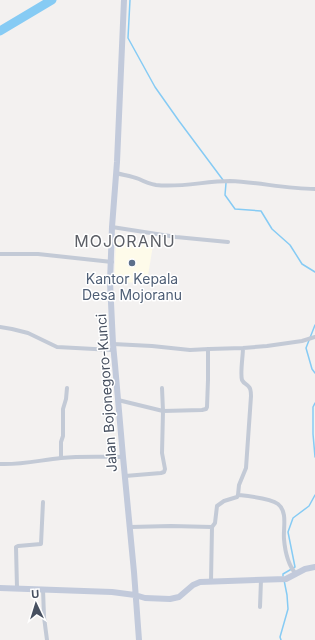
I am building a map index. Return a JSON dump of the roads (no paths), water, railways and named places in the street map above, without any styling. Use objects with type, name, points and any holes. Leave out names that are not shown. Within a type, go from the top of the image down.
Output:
[{"type":"main road","name":"Jalan Bojonegoro-Kunci","points":[[124,0],[120,107],[110,282],[113,347],[139,640]]},
{"type":"main road","points":[[0,588],[112,592],[145,598],[170,599],[180,597],[195,584],[203,582],[283,579],[293,571],[315,567]]},
{"type":"street","points":[[116,173],[156,185],[187,185],[228,181],[315,189]]},
{"type":"street","points":[[112,226],[228,242]]},
{"type":"street","points":[[0,254],[38,254],[112,262]]},
{"type":"street","points":[[0,327],[28,333],[57,347],[152,346],[190,350],[243,348],[302,342],[314,337]]},
{"type":"street","points":[[238,495],[239,485],[246,468],[251,396],[249,387],[242,380],[243,348]]},
{"type":"street","points":[[118,400],[163,411],[206,409],[208,349]]},
{"type":"street","points":[[62,458],[61,444],[63,436],[63,409],[67,388]]},
{"type":"street","points":[[125,476],[164,472],[165,469],[162,453],[162,388]]},
{"type":"street","points":[[0,464],[19,464],[62,458],[123,457]]},
{"type":"street","points":[[211,581],[212,527],[215,523],[217,506],[224,501],[237,497],[238,495],[269,500],[278,504],[283,512],[284,539],[293,571]]},
{"type":"street","points":[[17,588],[16,547],[41,544],[43,502]]},
{"type":"street","points":[[130,526],[212,527]]},
{"type":"street","points":[[260,580],[260,607]]},
{"type":"street","points":[[43,589],[47,640]]},
{"type":"waterway","points":[[0,31],[52,0]]},
{"type":"waterway","points":[[130,0],[128,38],[155,87],[223,180]]},
{"type":"waterway","points":[[226,183],[225,195],[235,209],[261,211],[272,229],[290,245],[302,264],[315,272]]},
{"type":"waterway","points":[[315,325],[306,348],[312,369],[315,373]]},
{"type":"waterway","points":[[315,403],[313,407],[315,457]]},
{"type":"waterway","points":[[283,576],[283,574],[295,567],[288,532],[293,518],[309,506],[315,495]]},
{"type":"waterway","points":[[281,640],[280,637],[288,609],[284,580]]},
{"type":"place","name":"Kantor Kepala Desa Mojoranu","points":[[132,263]]},
{"type":"district","name":"MOJORANU","points":[[125,241]]}]
